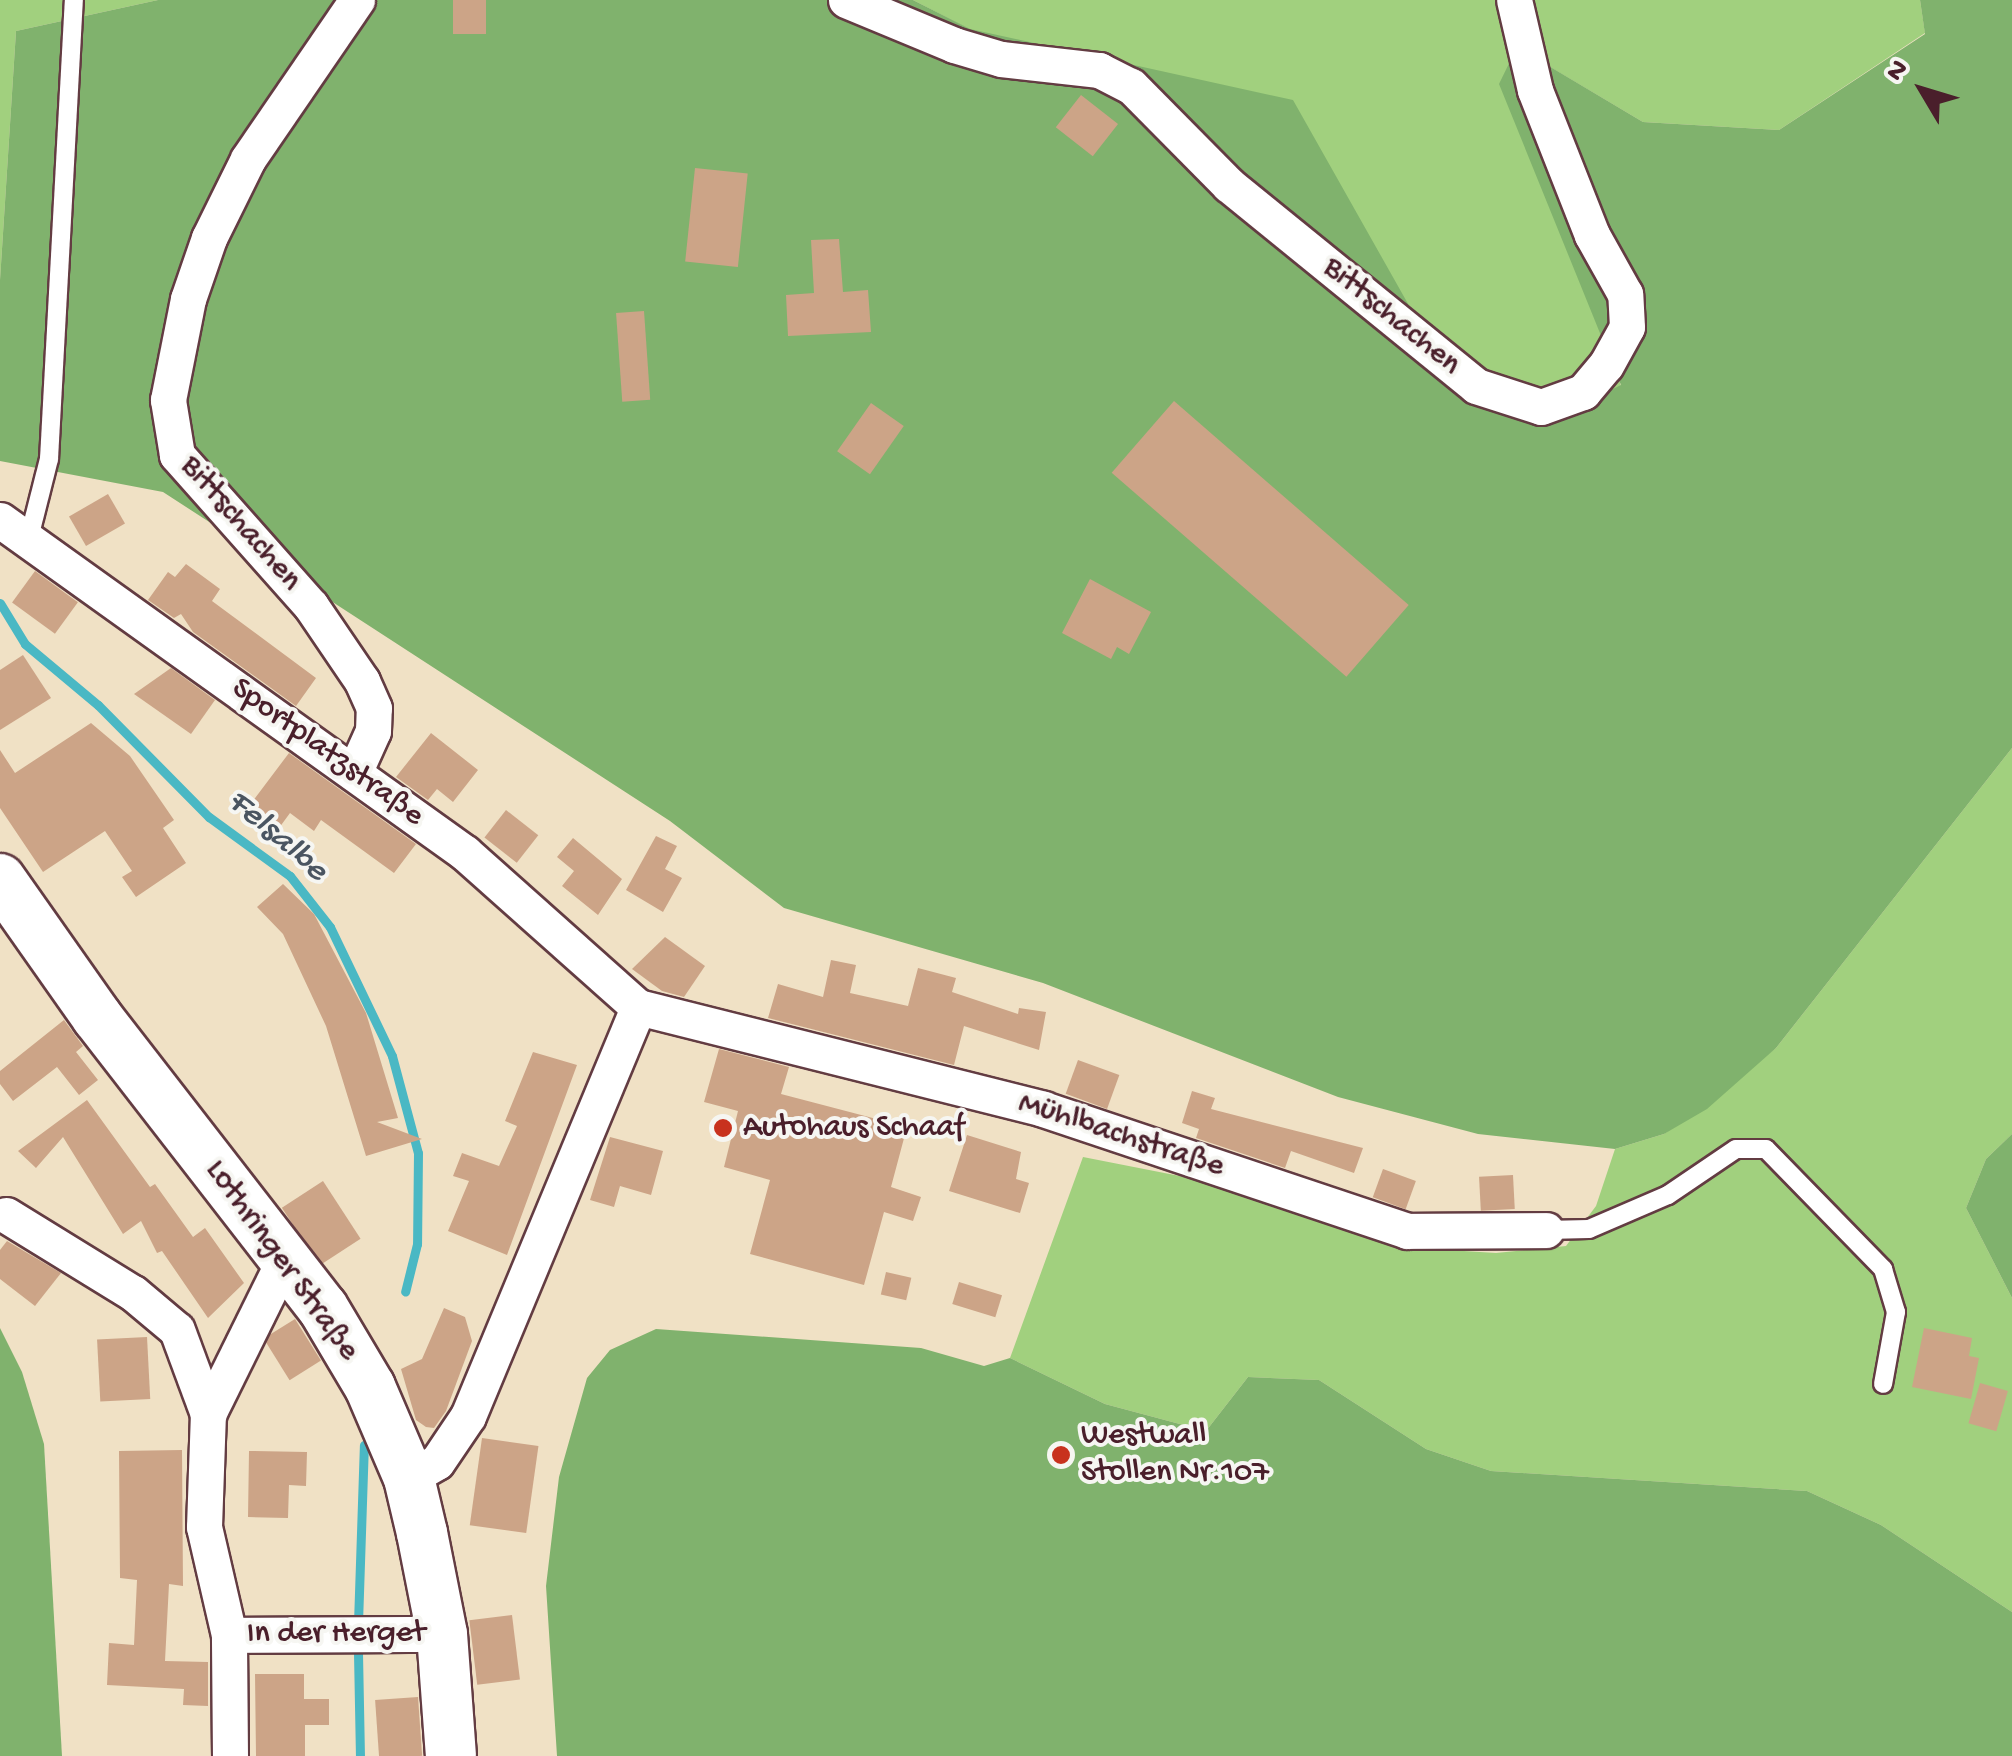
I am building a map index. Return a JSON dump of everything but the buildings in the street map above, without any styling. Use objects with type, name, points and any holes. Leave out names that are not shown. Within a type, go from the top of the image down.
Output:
[{"type":"main road","name":"Lothringer Straße","points":[[0,879],[346,1343],[409,1478],[442,1634],[451,1756]]},
{"type":"street","name":"Bittschachen","points":[[354,773],[373,731],[374,708],[362,681],[311,606],[177,455],[168,400],[188,299],[209,238],[248,159],[357,0]]},
{"type":"street","name":"Bittschachen","points":[[846,0],[954,45],[1002,59],[1099,70],[1130,86],[1230,185],[1476,386],[1541,407],[1583,392],[1606,365],[1627,327],[1625,294],[1592,235],[1535,90],[1514,0]]},
{"type":"street","name":"Sportplatzstraße","points":[[14,529],[516,892],[638,1007]]},
{"type":"street","name":"Mühlbachstraße","points":[[638,1007],[1043,1109],[1408,1231],[1546,1230]]},
{"type":"street","points":[[409,1478],[436,1462],[468,1416],[638,1007]]},
{"type":"street","name":"In der Herget","points":[[6,1215],[133,1293],[176,1330],[208,1414],[204,1527],[229,1635],[230,1756]]},
{"type":"street","name":"In der Herget","points":[[208,1414],[285,1258]]},
{"type":"street","name":"In der Herget","points":[[229,1635],[442,1634]]},
{"type":"lane","points":[[14,529],[49,459],[74,0]]},
{"type":"lane","name":"Mühlbachstraße","points":[[1546,1230],[1589,1230],[1668,1195],[1736,1149],[1766,1149],[1883,1269],[1896,1312],[1883,1384]]},
{"type":"green space","points":[[0,0],[158,0],[16,31],[0,280]]},
{"type":"green space","points":[[158,0],[913,0],[970,29],[1293,100],[1451,380],[1542,424],[1621,385],[1499,84],[1517,47],[1643,122],[1779,130],[1925,34],[1920,0],[2012,0],[2012,748],[1776,1048],[1707,1109],[1664,1134],[1615,1149],[1478,1134],[1338,1097],[1043,983],[784,908],[670,821],[163,492],[0,461],[0,280],[16,31]]},
{"type":"green space","points":[[913,0],[1920,0],[1925,33],[1779,130],[1643,122],[1518,48],[1621,386],[1542,424],[1451,380],[969,29]]},
{"type":"green space","points":[[2012,748],[2012,1134],[1986,1159],[1966,1208],[2012,1298],[2012,1612],[1881,1525],[1807,1491],[1491,1471],[1426,1449],[1319,1380],[1248,1377],[1206,1431],[1105,1404],[1010,1358],[1083,1157],[1205,1181],[1416,1248],[1496,1253],[1566,1246],[1596,1206],[1615,1149],[1664,1134],[1776,1048]]},
{"type":"green space","points":[[2012,1134],[2012,1298],[1966,1208],[1986,1159]]},
{"type":"green space","points":[[0,1328],[22,1372],[44,1444],[62,1756],[0,1756]]},
{"type":"green space","points":[[656,1329],[921,1348],[984,1366],[1010,1358],[1105,1404],[1206,1431],[1248,1377],[1319,1380],[1426,1449],[1491,1471],[1807,1491],[1881,1525],[2012,1612],[2012,1756],[557,1756],[546,1586],[559,1477],[587,1378],[610,1350]]},
{"type":"waterway","name":"Felsalbe","points":[[0,603],[25,644],[98,705],[209,817],[290,876],[330,927],[392,1056],[418,1153],[417,1244],[405,1292]]},
{"type":"waterway","name":"Felsalbe","points":[[358,1623],[364,1445]]},
{"type":"waterway","name":"Felsalbe","points":[[358,1653],[360,1756]]},
{"type":"place","name":"Autohaus Schaaf","points":[[723,1128]]},
{"type":"place","name":"Westwall Stollen Nr.107","points":[[1061,1455]]}]
